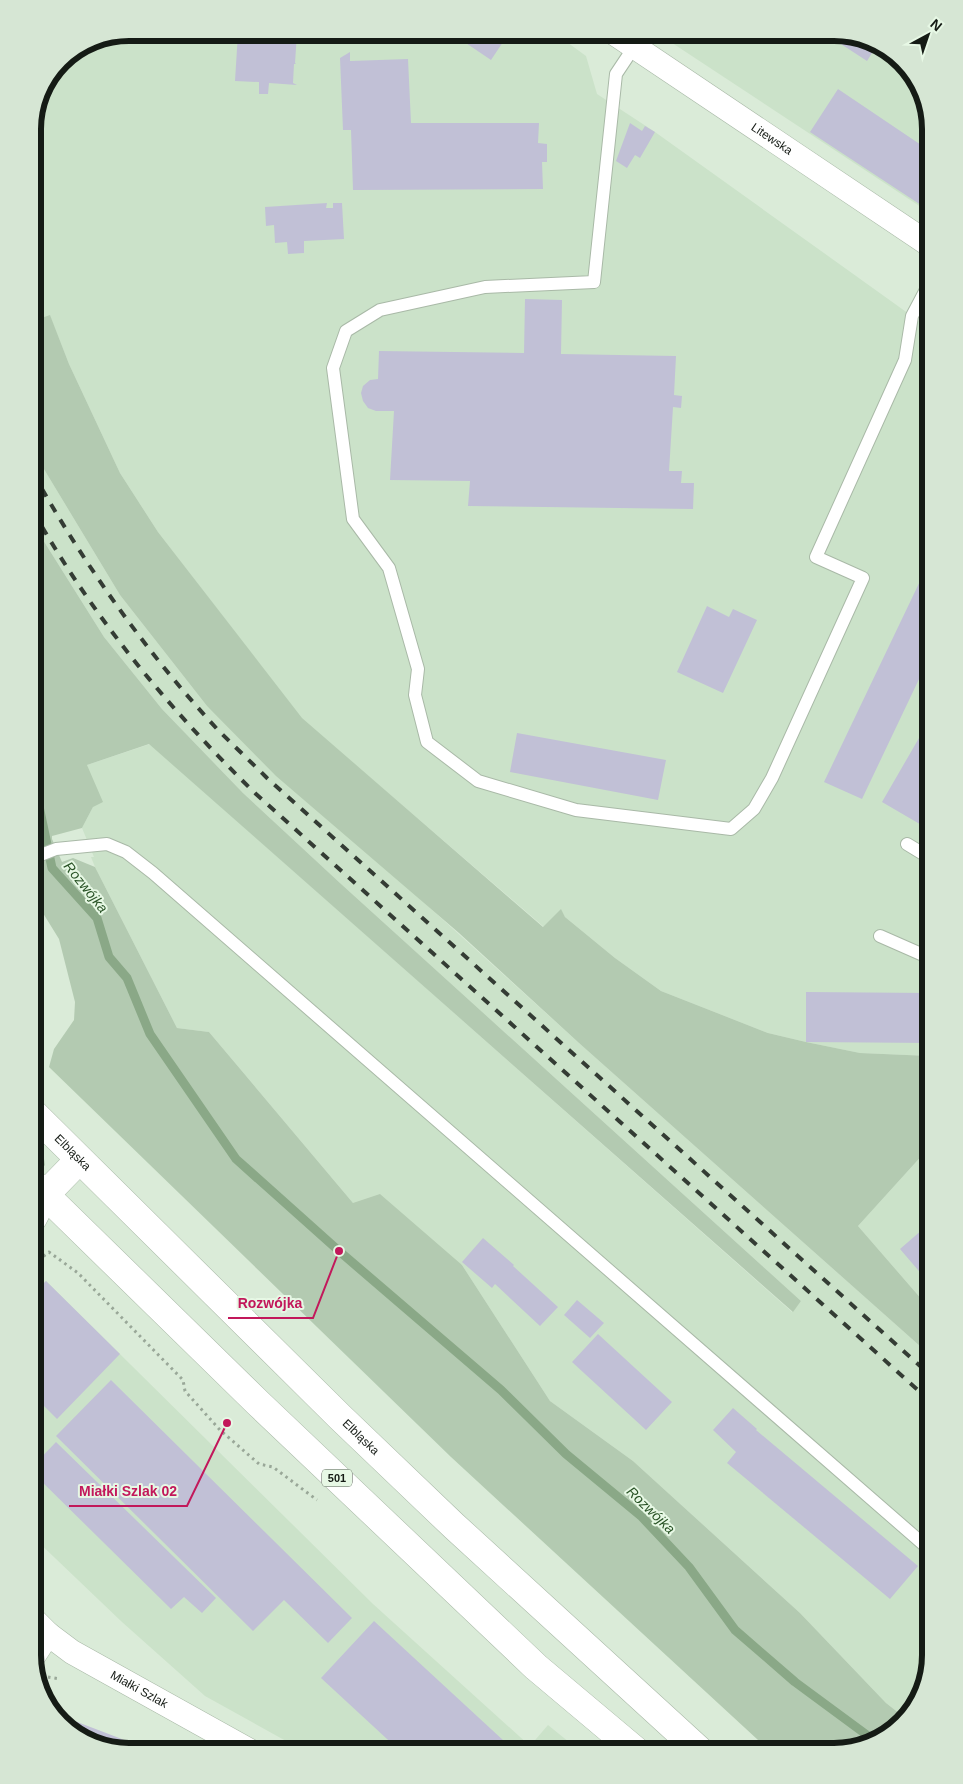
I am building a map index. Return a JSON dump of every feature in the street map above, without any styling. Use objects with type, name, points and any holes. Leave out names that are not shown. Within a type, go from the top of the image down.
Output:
[{"type":"main road","name":"Elbląska","points":[[41,1121],[347,1424],[454,1526],[690,1743]]},
{"type":"main road","points":[[41,1195],[80,1160]]},
{"type":"main road","name":"501","points":[[41,1205],[257,1402],[521,1653],[626,1743]]},
{"type":"street","name":"Litewska","points":[[625,41],[922,240]]},
{"type":"street","name":"Miałki Szlak","points":[[41,1627],[72,1652],[236,1743]]},
{"type":"lane","points":[[634,47],[616,74],[594,282],[485,287],[380,310],[346,331],[333,368],[353,520],[389,568],[418,670],[415,695],[427,742],[478,781],[576,810],[731,829],[754,809],[772,778],[863,578],[816,557],[905,360],[912,316],[922,297]]},
{"type":"lane","points":[[41,855],[56,849],[106,844],[126,852],[153,873],[922,1543]]},
{"type":"lane","points":[[907,844],[922,853]]},
{"type":"lane","points":[[880,936],[922,954]]},
{"type":"path","points":[[41,1258],[49,1252],[78,1273],[183,1380],[185,1391],[220,1430],[259,1464],[272,1467]]},
{"type":"shaded area","points":[[124,41],[565,41],[586,56],[597,94],[655,132],[922,323],[922,1056],[860,1053],[768,1033],[661,991],[615,958],[565,917],[561,910],[544,927],[302,719],[158,532],[120,473],[69,364],[50,316],[41,319],[41,124],[46,101],[56,80],[67,67],[85,53],[101,46]]},
{"type":"shaded area","points":[[669,41],[839,41],[862,46],[883,56],[907,80],[913,90],[920,112],[922,129],[922,208]]},
{"type":"shaded area","points":[[50,315],[69,364],[120,473],[158,532],[302,718],[543,927],[561,909],[565,917],[615,958],[661,991],[768,1033],[860,1053],[922,1056],[922,1155],[858,1226],[922,1300],[922,1348],[579,1043],[459,933],[276,776],[207,706],[120,595],[41,464],[41,318]]},
{"type":"shaded area","points":[[41,464],[120,595],[207,706],[579,1043],[922,1348],[922,1655],[919,1677],[913,1694],[900,1714],[886,1703],[800,1613],[633,1461],[550,1401],[462,1265],[353,1203],[209,1032],[177,1028],[95,867],[91,857],[94,857],[82,828],[93,807],[87,765],[150,744],[792,1312],[801,1301],[243,793],[162,709],[104,637],[41,537]]},
{"type":"shaded area","points":[[41,537],[104,637],[162,709],[243,793],[801,1301],[793,1312],[149,744],[87,765],[103,802],[93,807],[82,828],[52,836],[52,839],[62,862],[73,858],[95,867],[177,1028],[209,1032],[353,1203],[380,1194],[462,1265],[550,1401],[633,1461],[800,1613],[886,1703],[900,1714],[878,1731],[851,1741],[839,1743],[761,1743],[451,1457],[49,1067],[54,1049],[74,1020],[75,1002],[59,939],[41,910]]},
{"type":"shaded area","points":[[41,1149],[44,1156],[45,1165],[41,1170]]},
{"type":"shaded area","points":[[922,1155],[922,1300],[858,1226]]},
{"type":"shaded area","points":[[46,1281],[373,1604],[527,1743],[290,1743],[205,1696],[122,1622],[41,1545],[41,1286]]},
{"type":"shaded area","points":[[548,1725],[570,1743],[533,1743]]},
{"type":"building","points":[[238,41],[296,41],[293,83],[297,85],[269,83],[268,94],[259,94],[259,82],[235,81]]},
{"type":"building","points":[[463,41],[504,41],[491,60]]},
{"type":"building","points":[[836,41],[851,43],[874,50],[867,61]]},
{"type":"building","points":[[350,52],[350,61],[408,59],[411,123],[539,123],[538,143],[547,144],[547,162],[542,162],[543,189],[353,190],[351,130],[343,130],[340,58]]},
{"type":"building","points":[[838,89],[922,146],[922,206],[810,132]]},
{"type":"building","points":[[630,123],[642,131],[645,126],[655,132],[640,158],[635,155],[627,168],[616,161]]},
{"type":"building","points":[[327,203],[326,208],[333,208],[333,203],[342,203],[344,239],[304,241],[304,253],[288,254],[287,242],[275,243],[274,225],[266,226],[265,207]]},
{"type":"building","points":[[525,299],[562,300],[561,354],[676,356],[674,395],[682,396],[681,408],[673,407],[669,471],[682,471],[681,483],[694,483],[693,509],[468,506],[470,481],[390,480],[394,411],[376,411],[368,408],[363,401],[361,393],[363,386],[370,380],[378,379],[379,351],[524,353]]},
{"type":"building","points":[[922,577],[922,673],[862,799],[824,782]]},
{"type":"building","points":[[707,606],[729,617],[733,609],[757,620],[723,693],[677,672]]},
{"type":"building","points":[[517,733],[666,760],[658,800],[510,772]]},
{"type":"building","points":[[922,733],[922,825],[882,802]]},
{"type":"building","points":[[806,992],[922,993],[922,1043],[806,1042]]},
{"type":"building","points":[[922,1230],[922,1275],[900,1249]]},
{"type":"building","points":[[483,1238],[558,1307],[540,1326],[495,1284],[492,1288],[462,1262]]},
{"type":"building","points":[[46,1281],[120,1354],[57,1419],[41,1403],[41,1286]]},
{"type":"building","points":[[577,1300],[604,1323],[590,1338],[564,1315]]},
{"type":"building","points":[[598,1334],[672,1402],[646,1430],[572,1362]]},
{"type":"building","points":[[111,1380],[352,1618],[328,1643],[284,1600],[253,1631],[56,1436]]},
{"type":"building","points":[[733,1408],[756,1430],[918,1566],[890,1599],[727,1463],[736,1452],[713,1430]]},
{"type":"building","points":[[56,1442],[216,1598],[202,1613],[184,1597],[171,1609],[41,1481],[41,1458]]},
{"type":"building","points":[[374,1621],[504,1741],[502,1743],[391,1743],[321,1678]]},
{"type":"building","points":[[69,1719],[127,1741],[124,1743],[112,1741],[90,1734]]},
{"type":"waterway","name":"Rozwójka","points":[[41,816],[52,868],[97,918],[109,957],[127,978],[150,1034],[236,1159],[339,1251],[501,1390],[566,1454],[641,1516],[689,1567],[735,1630],[795,1682],[868,1736]]},
{"type":"railway","points":[[41,487],[95,575],[118,607],[166,670],[218,730],[267,778],[922,1368]]},
{"type":"railway","points":[[41,525],[81,589],[134,661],[193,729],[256,794],[922,1394]]},
{"type":"place","name":"Rozwójka","points":[[339,1251]]},
{"type":"place","name":"Miałki Szlak 02","points":[[227,1423]]}]
